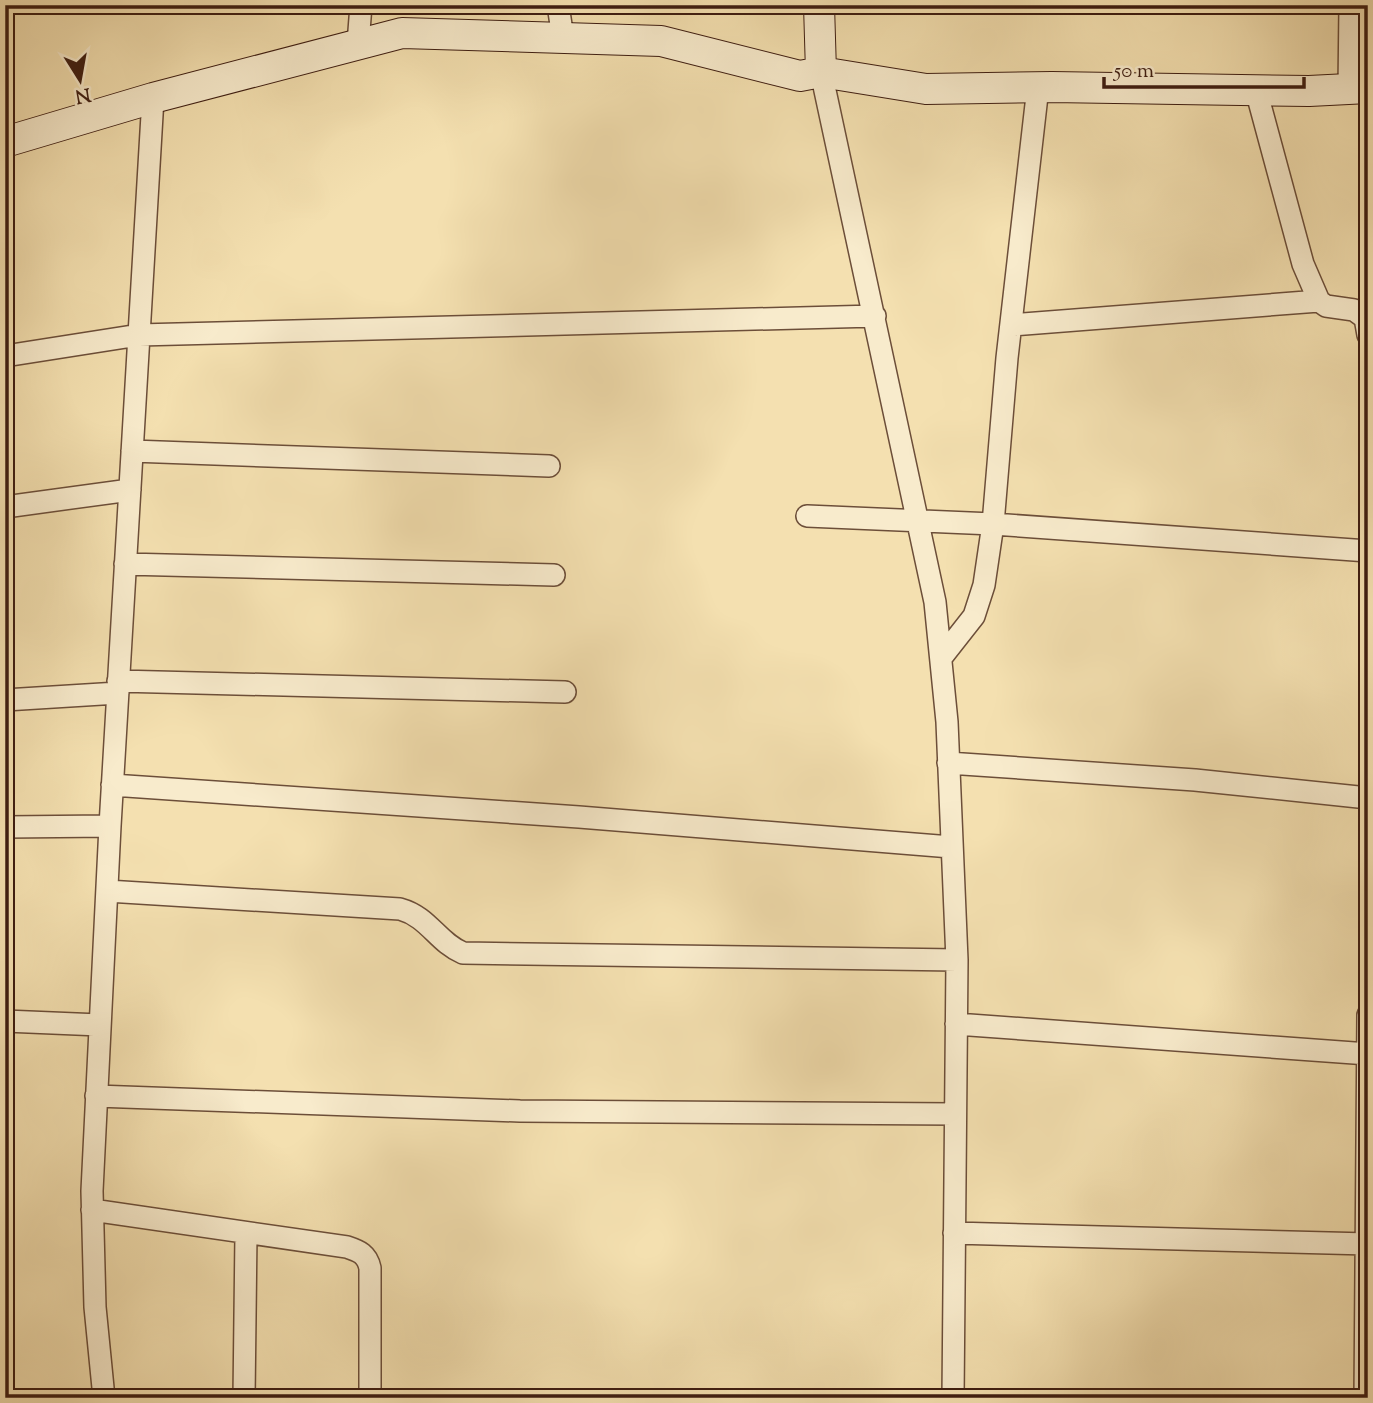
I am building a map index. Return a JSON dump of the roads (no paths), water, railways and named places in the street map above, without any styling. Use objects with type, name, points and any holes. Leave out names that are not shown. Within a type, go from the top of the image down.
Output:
[{"type":"main road","points":[[819,5],[821,72]]},
{"type":"main road","points":[[5,142],[153,98],[402,33],[661,41],[800,76],[821,72],[926,89],[1359,89]]},
{"type":"street","points":[[358,44],[361,5]]},
{"type":"street","points":[[558,5],[563,38]]},
{"type":"street","points":[[1350,5],[1359,89]]},
{"type":"street","points":[[821,72],[935,602],[941,658],[947,722],[957,960],[953,1398]]},
{"type":"street","points":[[941,658],[966,629],[984,585],[993,524],[1011,325],[1038,87]]},
{"type":"street","points":[[1256,90],[1303,264],[1319,301],[1325,306],[1354,310],[1365,318],[1368,335]]},
{"type":"street","points":[[104,1398],[95,1307],[92,1210],[96,1096],[153,98]]},
{"type":"street","points":[[1011,325],[1319,301]]},
{"type":"street","points":[[5,356],[139,335],[875,316]]},
{"type":"street","points":[[132,451],[548,466]]},
{"type":"street","points":[[5,507],[130,490]]},
{"type":"street","points":[[807,516],[993,524],[1368,551]]},
{"type":"street","points":[[125,565],[554,575]]},
{"type":"street","points":[[5,701],[118,687],[565,692]]},
{"type":"street","points":[[948,763],[1195,780],[1368,798]]},
{"type":"street","points":[[112,785],[579,817],[951,847]]},
{"type":"street","points":[[5,827],[110,826]]},
{"type":"street","points":[[107,891],[400,909],[414,913],[430,925],[450,947],[463,953],[957,960]]},
{"type":"street","points":[[1365,1398],[1368,1015]]},
{"type":"street","points":[[5,1021],[100,1025]]},
{"type":"street","points":[[957,1024],[1367,1054]]},
{"type":"street","points":[[96,1096],[520,1111],[956,1114]]},
{"type":"street","points":[[92,1210],[347,1247],[361,1252],[370,1268],[370,1398]]},
{"type":"street","points":[[954,1233],[1367,1244]]},
{"type":"street","points":[[244,1398],[246,1234]]}]
